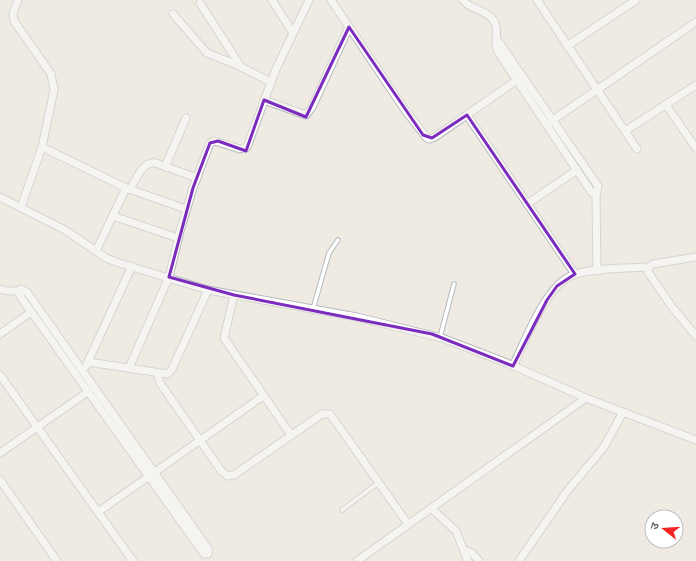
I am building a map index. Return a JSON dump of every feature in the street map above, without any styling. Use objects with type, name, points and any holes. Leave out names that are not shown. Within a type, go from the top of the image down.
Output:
[{"type":"street","points":[[18,0],[13,13],[14,21],[51,74],[54,82],[53,98],[42,147],[21,207]]},
{"type":"street","points":[[272,0],[293,33]]},
{"type":"street","points":[[129,368],[169,278],[186,209],[196,178],[212,141],[218,141],[240,149],[245,148],[271,82],[309,0]]},
{"type":"street","points":[[330,0],[423,135],[429,138],[432,138],[517,80]]},
{"type":"street","points":[[463,0],[484,11],[493,19],[497,28],[495,45],[498,52],[517,80],[599,188],[596,195],[597,271]]},
{"type":"street","points":[[537,0],[637,149]]},
{"type":"street","points":[[567,46],[636,0]]},
{"type":"street","points":[[200,4],[241,67]]},
{"type":"street","points":[[173,14],[207,53],[241,67],[271,82]]},
{"type":"street","points":[[550,122],[696,22]]},
{"type":"street","points":[[264,100],[306,115],[312,107],[349,27]]},
{"type":"street","points":[[496,40],[499,42],[550,122],[577,170],[592,193],[596,195]]},
{"type":"street","points":[[625,132],[696,85]]},
{"type":"street","points":[[666,105],[696,148]]},
{"type":"street","points":[[466,115],[575,274]]},
{"type":"street","points":[[166,167],[186,118]]},
{"type":"street","points":[[42,147],[128,188],[186,209]]},
{"type":"street","points":[[96,251],[128,188],[147,164],[152,163],[166,167],[196,178]]},
{"type":"street","points":[[527,204],[577,170]]},
{"type":"street","points":[[0,197],[72,234],[106,258],[208,290],[313,309],[440,337],[513,366],[586,398],[696,440]]},
{"type":"street","points":[[113,216],[178,238]]},
{"type":"street","points":[[513,366],[547,300],[558,286],[575,274],[649,266],[653,264],[696,258]]},
{"type":"street","points":[[83,371],[132,266]]},
{"type":"street","points":[[649,266],[648,272],[650,276],[696,336]]},
{"type":"street","points":[[0,289],[7,292],[23,290],[27,292],[83,371],[92,389]]},
{"type":"street","points":[[88,362],[168,374],[172,369],[208,290]]},
{"type":"street","points":[[18,291],[31,312],[92,389],[204,554],[208,554],[209,550],[151,475]]},
{"type":"street","points":[[234,295],[224,338],[291,435]]},
{"type":"street","points":[[0,334],[31,312]]},
{"type":"street","points":[[157,372],[160,382],[222,472],[231,476],[322,414],[330,414],[408,524]]},
{"type":"street","points":[[0,375],[133,561]]},
{"type":"street","points":[[0,453],[92,389]]},
{"type":"street","points":[[98,512],[263,396]]},
{"type":"street","points":[[362,560],[408,524],[529,440],[586,398]]},
{"type":"street","points":[[520,561],[568,490],[604,447],[623,412]]},
{"type":"street","points":[[0,480],[57,561]]},
{"type":"street","points":[[431,508],[454,529],[468,561]]},
{"type":"street","points":[[464,550],[471,552],[479,561]]},
{"type":"lane","points":[[313,309],[329,253],[338,240]]},
{"type":"lane","points":[[440,337],[454,284]]},
{"type":"lane","points":[[342,510],[378,483]]},
{"type":"highlighted area","points":[[349,27],[423,135],[432,138],[467,115],[575,274],[557,286],[547,300],[513,366],[432,334],[234,295],[169,277],[193,188],[210,143],[218,141],[246,151],[264,100],[306,117]]}]
